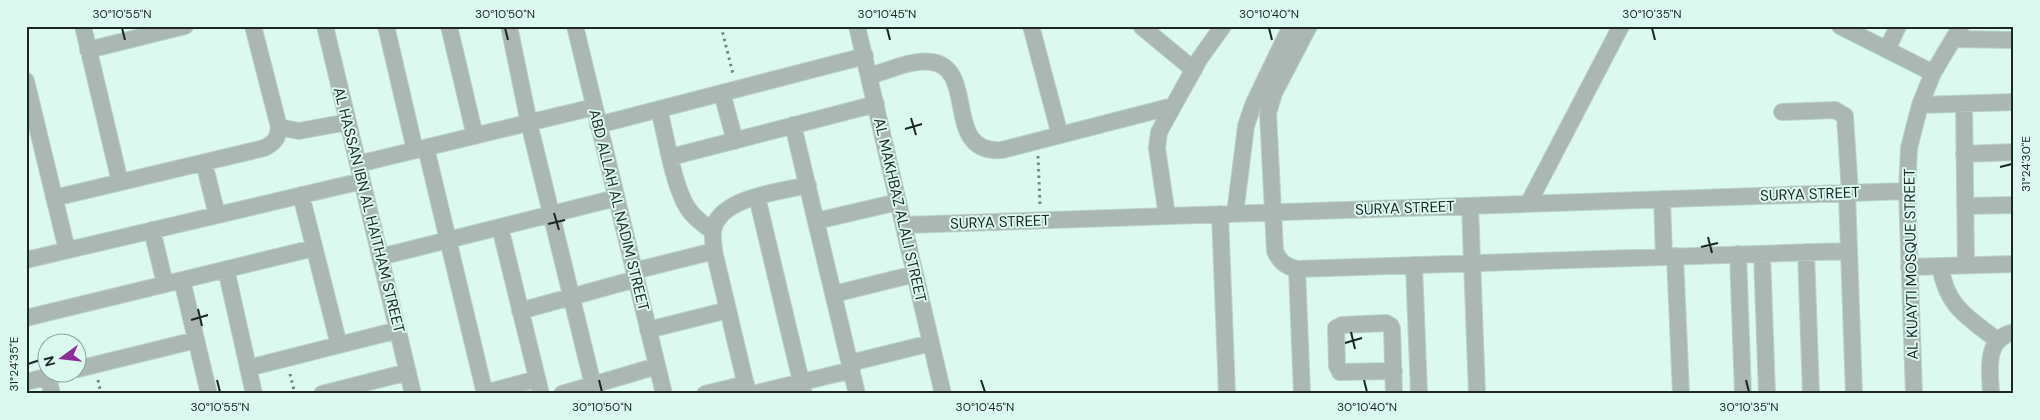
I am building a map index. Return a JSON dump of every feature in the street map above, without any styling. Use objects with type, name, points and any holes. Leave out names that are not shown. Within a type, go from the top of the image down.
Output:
[{"type":"street","points":[[83,26],[120,182]]},
{"type":"street","points":[[88,50],[185,26]]},
{"type":"street","points":[[54,198],[204,163],[273,144],[278,136],[279,126],[253,26]]},
{"type":"street","name":"AL HASSAN IBN AL HAITHAM STREET","points":[[325,26],[413,394]]},
{"type":"street","points":[[449,26],[474,136]]},
{"type":"street","points":[[509,26],[529,122],[593,385]]},
{"type":"street","name":"ABD ALLAH AL NADIM STREET","points":[[574,26],[664,394]]},
{"type":"street","name":"AL MAKHBAZ ALALI STREET","points":[[858,26],[944,394]]},
{"type":"street","points":[[1031,26],[1060,135]]},
{"type":"street","points":[[1141,26],[1194,70]]},
{"type":"street","points":[[1168,216],[1157,140],[1159,132],[1194,70],[1223,26]]},
{"type":"street","points":[[1227,394],[1228,214],[1246,126],[1253,105],[1292,26]]},
{"type":"street","points":[[1309,26],[1270,103],[1268,113],[1275,251],[1279,260],[1287,267],[1297,269],[1849,251]]},
{"type":"street","points":[[1528,204],[1621,26]]},
{"type":"street","points":[[1840,26],[1932,74]]},
{"type":"street","points":[[1887,50],[1898,26]]},
{"type":"street","points":[[392,27],[421,149],[448,240],[485,393],[539,386],[500,227]]},
{"type":"street","points":[[1958,33],[2014,40]]},
{"type":"street","name":"AL KUAYTI MOSQUE STREET","points":[[1914,394],[1906,191],[1910,148],[1920,105],[1932,74],[1958,33]]},
{"type":"street","points":[[598,125],[864,56]]},
{"type":"street","points":[[869,76],[919,62],[934,62],[947,70],[955,83],[968,133],[976,145],[988,151],[1002,150],[1174,106]]},
{"type":"street","points":[[26,81],[67,250]]},
{"type":"street","points":[[730,91],[735,141]]},
{"type":"street","points":[[1920,105],[2014,102]]},
{"type":"street","points":[[671,157],[876,104]]},
{"type":"street","points":[[1964,104],[1966,265]]},
{"type":"street","points":[[358,164],[594,107]]},
{"type":"street","points":[[659,109],[680,191],[687,207],[698,220],[712,231]]},
{"type":"street","points":[[1782,112],[1835,110],[1845,116],[1854,394]]},
{"type":"street","points":[[279,126],[299,132],[348,122]]},
{"type":"street","points":[[793,126],[857,394]]},
{"type":"street","points":[[1964,154],[2014,152]]},
{"type":"street","points":[[204,163],[217,215]]},
{"type":"street","points":[[26,260],[362,181]]},
{"type":"street","points":[[749,390],[714,250],[712,231],[720,213],[737,202],[808,185]]},
{"type":"street","name":"SURYA STREET","points":[[904,225],[1906,191]]},
{"type":"street","points":[[301,196],[338,345]]},
{"type":"street","points":[[757,197],[802,388]]},
{"type":"street","points":[[380,257],[616,198]]},
{"type":"street","points":[[1662,199],[1670,257],[1680,394]]},
{"type":"street","points":[[816,221],[898,202]]},
{"type":"street","points":[[1965,206],[2014,204]]},
{"type":"street","points":[[1470,206],[1477,394]]},
{"type":"street","points":[[152,230],[165,284]]},
{"type":"street","points":[[26,318],[314,248]]},
{"type":"street","points":[[520,311],[572,297],[714,250]]},
{"type":"street","points":[[1806,252],[1811,394]]},
{"type":"street","points":[[1738,254],[1743,394]]},
{"type":"street","points":[[1762,254],[1767,394]]},
{"type":"street","points":[[1909,266],[2014,264]]},
{"type":"street","points":[[1414,265],[1418,394]]},
{"type":"street","points":[[1940,266],[1944,285],[1952,302],[1997,340]]},
{"type":"street","points":[[226,269],[254,394]]},
{"type":"street","points":[[1297,269],[1302,394]]},
{"type":"street","points":[[834,294],[915,274]]},
{"type":"street","points":[[182,280],[209,394]]},
{"type":"street","points":[[648,330],[728,310]]},
{"type":"street","points":[[248,368],[398,330]]},
{"type":"street","points":[[1991,394],[1991,350],[1997,340],[2004,335],[2014,332]]},
{"type":"street","points":[[88,367],[196,340]]},
{"type":"street","points":[[705,394],[802,388],[851,367],[931,343]]},
{"type":"street","points":[[562,394],[657,366]]},
{"type":"street","points":[[1394,371],[1394,394]]},
{"type":"street","points":[[322,394],[408,372]]},
{"type":"path","points":[[721,26],[730,91]]},
{"type":"path","points":[[1038,141],[1040,220]]},
{"type":"path","points":[[287,358],[295,394]]}]
